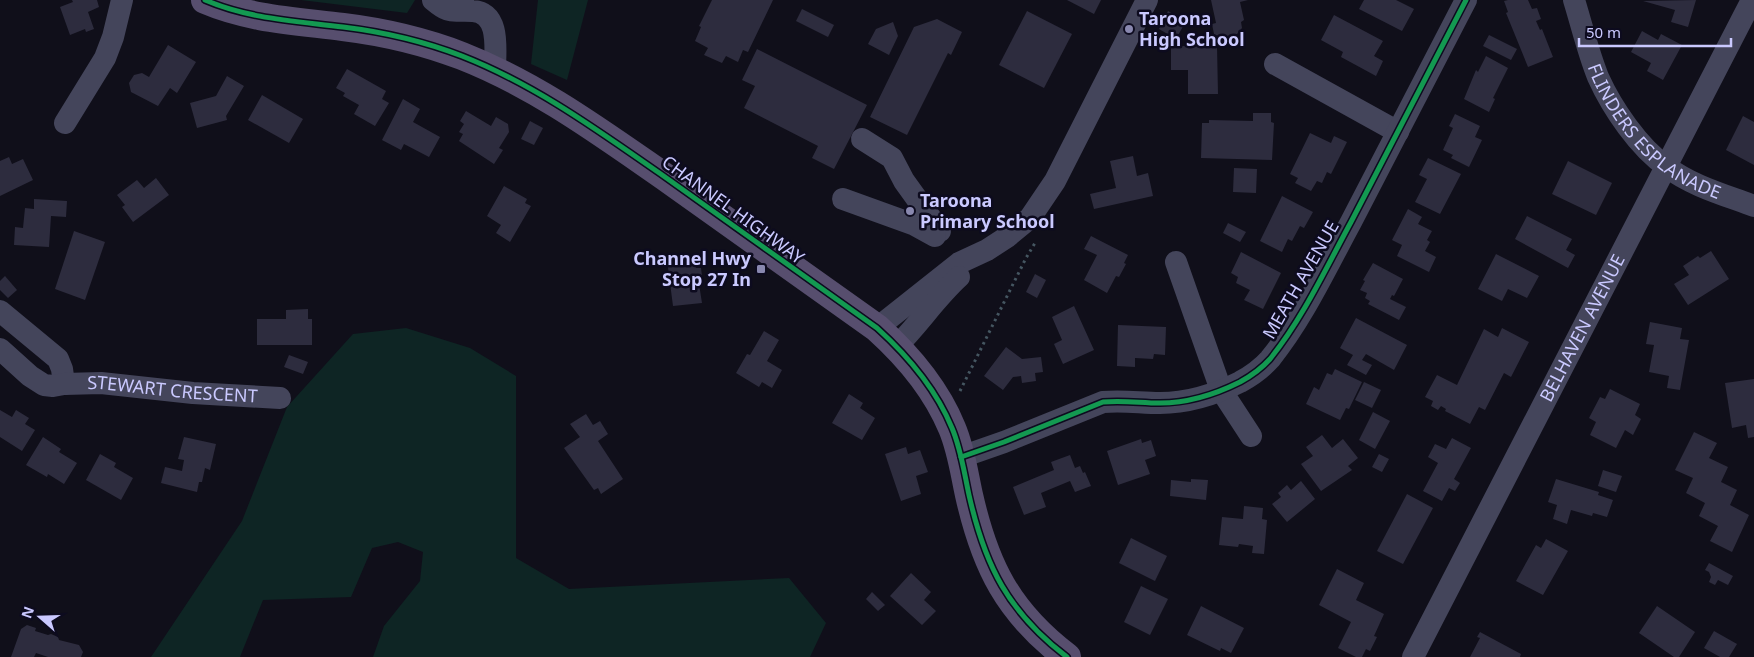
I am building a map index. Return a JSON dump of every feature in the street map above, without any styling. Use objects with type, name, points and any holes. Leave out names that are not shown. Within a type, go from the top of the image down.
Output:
[{"type":"main road","name":"CHANNEL HIGHWAY","points":[[205,0],[237,12],[256,16],[370,31],[414,40],[462,56],[495,70],[533,90],[587,123],[877,328],[897,346],[924,378],[945,413],[961,457],[978,529],[989,561],[1002,588],[1017,610],[1035,630],[1067,657]]},
{"type":"street","points":[[65,123],[105,58],[113,37],[122,0]]},
{"type":"street","points":[[433,0],[442,8],[450,11],[474,11],[488,18],[495,33],[495,70]]},
{"type":"street","points":[[877,328],[959,263],[987,250],[1007,237],[1030,218],[1055,181],[1147,0]]},
{"type":"street","name":"MEATH AVENUE","points":[[961,457],[1004,442],[1103,402],[1184,401],[1221,390],[1254,373],[1268,361],[1280,346],[1324,273],[1466,0]]},
{"type":"street","name":"FLINDERS ESPLANADE","points":[[1574,0],[1599,78],[1624,122],[1644,148],[1667,167],[1692,182],[1754,206]]},
{"type":"street","name":"BELHAVEN AVENUE","points":[[1413,657],[1752,0]]},
{"type":"street","points":[[1275,64],[1398,132]]},
{"type":"street","points":[[843,198],[937,233],[904,181],[892,158],[862,139]]},
{"type":"street","points":[[897,346],[947,287],[987,250]]},
{"type":"street","points":[[1176,262],[1221,390],[1251,436]]},
{"type":"street","name":"STEWART CRESCENT","points":[[0,311],[58,359],[62,369],[64,384]]},
{"type":"street","name":"STEWART CRESCENT","points":[[0,349],[30,376],[44,385],[102,383],[193,393],[280,398]]},
{"type":"green space","points":[[301,0],[415,0],[407,13]]},
{"type":"green space","points":[[538,0],[588,0],[567,80],[531,64]]},
{"type":"green space","points":[[406,328],[470,348],[516,376],[516,558],[569,589],[789,578],[826,623],[810,657],[373,657],[384,626],[420,581],[423,552],[398,542],[372,548],[351,597],[263,600],[240,657],[151,657],[242,521],[287,407],[353,334]]},
{"type":"building","points":[[72,0],[97,0],[99,7],[88,12],[94,29],[86,32],[85,29],[70,35],[60,7],[73,2]]},
{"type":"building","points":[[712,0],[773,0],[748,52],[743,50],[738,62],[726,56],[722,63],[704,55],[708,48],[695,41],[701,27],[699,26]]},
{"type":"building","points":[[1067,0],[1101,0],[1094,14]]},
{"type":"building","points":[[1211,0],[1248,0],[1240,2],[1244,20],[1241,22],[1242,28],[1237,34],[1224,39],[1214,34],[1212,24],[1216,23]]},
{"type":"building","points":[[1364,0],[1396,0],[1414,9],[1402,31],[1359,9]]},
{"type":"building","points":[[1528,0],[1532,9],[1537,8],[1541,19],[1536,21],[1540,30],[1542,29],[1553,57],[1528,67],[1506,13],[1508,12],[1504,1]]},
{"type":"building","points":[[1696,0],[1688,27],[1671,22],[1675,10],[1643,1]]},
{"type":"building","points":[[802,9],[834,25],[828,37],[796,21]]},
{"type":"building","points":[[1027,11],[1072,34],[1044,88],[999,65]]},
{"type":"building","points":[[1168,11],[1186,21],[1176,39],[1159,29]]},
{"type":"building","points":[[1334,15],[1383,41],[1374,56],[1383,61],[1376,76],[1341,57],[1343,52],[1321,40]]},
{"type":"building","points":[[937,19],[962,32],[951,55],[948,53],[907,135],[870,117],[914,27]]},
{"type":"building","points":[[893,22],[898,36],[889,55],[868,44],[876,29]]},
{"type":"building","points":[[1642,31],[1658,40],[1661,34],[1682,45],[1663,80],[1647,71],[1651,63],[1631,52]]},
{"type":"building","points":[[1489,35],[1517,49],[1511,60],[1483,46]]},
{"type":"building","points":[[168,45],[196,62],[177,93],[170,88],[158,106],[131,92],[129,83],[134,75],[142,73],[149,77]]},
{"type":"building","points":[[1171,46],[1217,46],[1218,94],[1188,94],[1188,70],[1171,70]]},
{"type":"building","points":[[757,49],[867,105],[834,169],[812,158],[818,146],[744,108],[755,86],[742,80]]},
{"type":"building","points":[[1486,56],[1508,68],[1493,98],[1495,99],[1489,112],[1464,99],[1476,70],[1478,72]]},
{"type":"building","points":[[347,69],[386,91],[382,99],[389,103],[375,126],[354,114],[359,105],[343,96],[345,93],[336,88]]},
{"type":"building","points":[[227,76],[244,86],[226,116],[227,120],[197,128],[190,103],[216,96]]},
{"type":"building","points":[[262,95],[303,119],[289,143],[248,120]]},
{"type":"building","points":[[403,99],[420,109],[413,122],[440,137],[429,157],[404,144],[401,150],[382,140]]},
{"type":"building","points":[[466,111],[491,126],[496,117],[508,124],[509,132],[499,148],[503,150],[494,164],[459,141],[463,134],[459,132],[464,124],[460,121]]},
{"type":"building","points":[[1253,113],[1271,113],[1271,122],[1274,123],[1272,160],[1201,158],[1202,123],[1209,123],[1209,120],[1253,121]]},
{"type":"building","points":[[1455,114],[1480,126],[1475,137],[1482,140],[1469,167],[1451,158],[1453,155],[1443,150],[1453,128],[1449,126]]},
{"type":"building","points":[[1743,116],[1754,122],[1754,165],[1726,150]]},
{"type":"building","points":[[530,121],[543,128],[534,145],[521,139]]},
{"type":"building","points":[[1310,133],[1331,143],[1334,136],[1347,142],[1331,174],[1327,172],[1322,183],[1317,181],[1311,191],[1295,183],[1298,178],[1290,174]]},
{"type":"building","points":[[1133,156],[1137,176],[1148,173],[1153,196],[1094,209],[1090,194],[1116,188],[1110,161]]},
{"type":"building","points":[[9,157],[12,164],[23,159],[33,180],[0,196],[0,161]]},
{"type":"building","points":[[1428,158],[1461,174],[1440,214],[1415,202],[1427,179],[1419,175]]},
{"type":"building","points":[[1568,161],[1612,183],[1596,215],[1552,194]]},
{"type":"building","points":[[1234,168],[1257,169],[1256,193],[1233,192]]},
{"type":"building","points":[[156,178],[169,195],[133,222],[122,207],[125,205],[117,195],[137,180],[144,188]]},
{"type":"building","points":[[504,186],[527,199],[525,203],[531,206],[510,242],[496,233],[501,225],[487,216]]},
{"type":"building","points":[[1282,196],[1313,212],[1304,228],[1300,226],[1292,241],[1288,239],[1282,252],[1260,241]]},
{"type":"building","points":[[34,199],[67,201],[66,217],[51,216],[49,247],[14,245],[15,227],[23,228],[25,208],[34,209]]},
{"type":"building","points":[[1408,209],[1422,217],[1418,224],[1432,231],[1427,240],[1430,242],[1425,251],[1436,257],[1429,272],[1397,256],[1402,245],[1392,240]]},
{"type":"building","points":[[1527,216],[1572,239],[1566,250],[1575,255],[1568,268],[1515,239]]},
{"type":"building","points":[[1228,223],[1246,232],[1240,242],[1223,233]]},
{"type":"building","points":[[74,231],[105,242],[85,300],[55,289]]},
{"type":"building","points":[[1091,236],[1128,255],[1124,263],[1126,264],[1119,277],[1116,276],[1107,293],[1084,280],[1097,255],[1084,249]]},
{"type":"building","points":[[1711,251],[1729,279],[1688,305],[1674,284],[1689,275],[1683,266],[1698,256],[1700,258]]},
{"type":"building","points":[[1241,252],[1281,273],[1263,309],[1244,300],[1250,290],[1236,283],[1238,277],[1231,273]]},
{"type":"building","points":[[1496,254],[1539,276],[1527,298],[1508,289],[1502,301],[1478,289]]},
{"type":"building","points":[[695,257],[696,268],[701,268],[703,284],[699,284],[702,303],[673,306],[667,260]]},
{"type":"building","points":[[1373,263],[1403,279],[1394,296],[1392,295],[1390,299],[1406,307],[1399,320],[1368,304],[1370,301],[1365,298],[1367,293],[1360,290],[1365,281],[1363,280]]},
{"type":"building","points":[[1035,274],[1046,280],[1037,298],[1026,292]]},
{"type":"building","points":[[5,276],[17,290],[8,298],[0,290],[0,281]]},
{"type":"building","points":[[1074,306],[1094,350],[1063,364],[1054,344],[1062,340],[1052,317]]},
{"type":"building","points":[[308,309],[308,319],[312,319],[312,345],[257,345],[257,319],[286,319],[286,310]]},
{"type":"building","points":[[1356,318],[1407,345],[1394,370],[1366,354],[1362,360],[1372,365],[1366,375],[1347,365],[1353,355],[1340,348]]},
{"type":"building","points":[[1650,322],[1682,328],[1680,339],[1689,340],[1680,390],[1667,388],[1669,376],[1649,372],[1654,345],[1646,344]]},
{"type":"building","points":[[1118,325],[1166,327],[1165,355],[1154,354],[1153,359],[1135,358],[1135,367],[1117,366]]},
{"type":"building","points":[[1502,328],[1529,342],[1511,377],[1504,373],[1485,410],[1479,407],[1470,424],[1445,411],[1446,409],[1441,406],[1438,410],[1431,406],[1433,401],[1425,397],[1437,375],[1457,385],[1484,329],[1498,337]]},
{"type":"building","points":[[764,331],[779,340],[767,361],[782,370],[772,388],[762,382],[759,387],[736,373],[747,354],[750,355]]},
{"type":"building","points":[[1006,347],[1022,359],[1041,357],[1043,372],[1035,373],[1036,381],[1022,383],[1021,376],[1013,377],[1003,390],[984,376]]},
{"type":"building","points":[[289,355],[308,362],[303,374],[284,367]]},
{"type":"building","points":[[1335,369],[1362,382],[1349,409],[1346,408],[1340,420],[1306,404],[1314,387],[1319,390],[1327,373],[1332,375]]},
{"type":"building","points":[[1754,379],[1754,437],[1748,438],[1746,425],[1732,428],[1725,383]]},
{"type":"building","points":[[1364,382],[1381,390],[1372,408],[1355,400]]},
{"type":"building","points":[[1610,389],[1640,404],[1635,415],[1641,419],[1633,435],[1625,430],[1616,448],[1590,435],[1596,422],[1589,418],[1600,397],[1605,399]]},
{"type":"building","points":[[849,394],[863,403],[860,408],[875,418],[862,440],[832,423]]},
{"type":"building","points":[[0,410],[12,417],[16,410],[29,418],[25,424],[35,430],[22,451],[0,437]]},
{"type":"building","points":[[1373,412],[1390,421],[1375,449],[1359,440]]},
{"type":"building","points":[[586,414],[593,425],[600,421],[608,434],[598,441],[623,479],[601,494],[598,488],[594,490],[564,448],[580,437],[570,424]]},
{"type":"building","points":[[1694,432],[1717,443],[1709,458],[1728,467],[1721,482],[1737,490],[1730,505],[1749,515],[1732,552],[1710,541],[1718,526],[1699,516],[1705,503],[1686,493],[1693,478],[1675,470]]},
{"type":"building","points":[[1322,435],[1332,448],[1343,439],[1358,458],[1348,466],[1352,470],[1321,491],[1301,464],[1313,456],[1306,447]]},
{"type":"building","points":[[43,437],[61,449],[59,452],[77,463],[64,484],[48,474],[47,477],[26,465]]},
{"type":"building","points":[[184,437],[216,444],[210,470],[205,468],[202,482],[199,482],[197,492],[161,483],[165,467],[182,471],[184,460],[178,459]]},
{"type":"building","points":[[1452,438],[1471,448],[1454,479],[1460,483],[1455,491],[1449,488],[1442,501],[1423,491],[1438,463],[1428,457],[1435,444],[1446,449]]},
{"type":"building","points":[[1141,439],[1142,443],[1151,440],[1156,456],[1145,460],[1150,474],[1118,485],[1107,451]]},
{"type":"building","points":[[906,447],[908,454],[920,450],[928,472],[916,476],[921,494],[901,501],[885,454]]},
{"type":"building","points":[[100,454],[116,463],[114,467],[133,478],[121,500],[86,480]]},
{"type":"building","points":[[1379,454],[1389,459],[1382,472],[1372,467]]},
{"type":"building","points":[[1070,455],[1075,468],[1080,466],[1091,486],[1075,492],[1070,481],[1041,493],[1046,507],[1024,515],[1013,487],[1054,470],[1051,462]]},
{"type":"building","points":[[1603,470],[1622,476],[1616,492],[1598,486]]},
{"type":"building","points":[[1191,479],[1208,480],[1206,500],[1170,496],[1171,480],[1191,482]]},
{"type":"building","points":[[1556,479],[1599,492],[1598,495],[1613,500],[1607,517],[1593,513],[1592,516],[1571,510],[1567,524],[1553,519],[1557,505],[1548,502]]},
{"type":"building","points":[[1301,481],[1315,499],[1287,522],[1272,504],[1281,497],[1278,493],[1287,485],[1291,490]]},
{"type":"building","points":[[1407,494],[1433,508],[1403,564],[1377,551]]},
{"type":"building","points":[[1244,506],[1263,508],[1262,519],[1267,520],[1264,554],[1252,553],[1253,546],[1239,544],[1238,547],[1219,545],[1222,517],[1243,519]]},
{"type":"building","points":[[1131,538],[1167,556],[1155,581],[1119,563]]},
{"type":"building","points":[[1546,539],[1568,551],[1543,595],[1516,581],[1536,545],[1541,548]]},
{"type":"building","points":[[1709,563],[1733,576],[1728,585],[1718,580],[1715,585],[1709,582],[1711,577],[1709,572],[1705,570]]},
{"type":"building","points":[[1337,569],[1364,583],[1356,600],[1384,614],[1374,636],[1377,637],[1370,651],[1366,649],[1362,657],[1356,657],[1338,648],[1351,622],[1319,605]]},
{"type":"building","points":[[911,573],[931,592],[924,600],[936,611],[922,625],[890,596]]},
{"type":"building","points":[[1141,586],[1168,599],[1150,635],[1124,622]]},
{"type":"building","points":[[872,592],[885,605],[878,611],[866,599]]},
{"type":"building","points":[[1201,606],[1244,628],[1231,653],[1221,648],[1220,651],[1187,635]]},
{"type":"building","points":[[1657,606],[1695,632],[1679,657],[1674,657],[1639,633]]},
{"type":"building","points":[[27,625],[36,628],[35,631],[48,635],[51,634],[58,637],[59,640],[79,645],[83,652],[81,657],[48,657],[36,653],[34,657],[11,657],[21,629]]},
{"type":"building","points":[[1714,631],[1737,644],[1729,657],[1720,657],[1704,648]]},
{"type":"building","points":[[1480,632],[1521,654],[1520,657],[1470,657],[1480,638],[1477,637]]},
{"type":"cycle path","points":[[205,0],[256,15],[388,34],[462,56],[516,81],[567,110],[592,127],[877,328],[900,350],[920,374],[938,400],[952,428],[958,444],[975,520],[991,566],[1002,586],[1014,605],[1029,623],[1067,657]]},
{"type":"cycle path","points":[[961,457],[1004,442],[1103,402],[1170,403],[1201,397],[1240,382],[1263,366],[1282,343],[1314,292],[1466,0]]},
{"type":"place","name":"Taroona High School","points":[[1129,29]]},
{"type":"place","name":"Taroona Primary School","points":[[910,211]]},
{"type":"place","name":"Channel Hwy Stop 27 In","points":[[761,269]]}]
